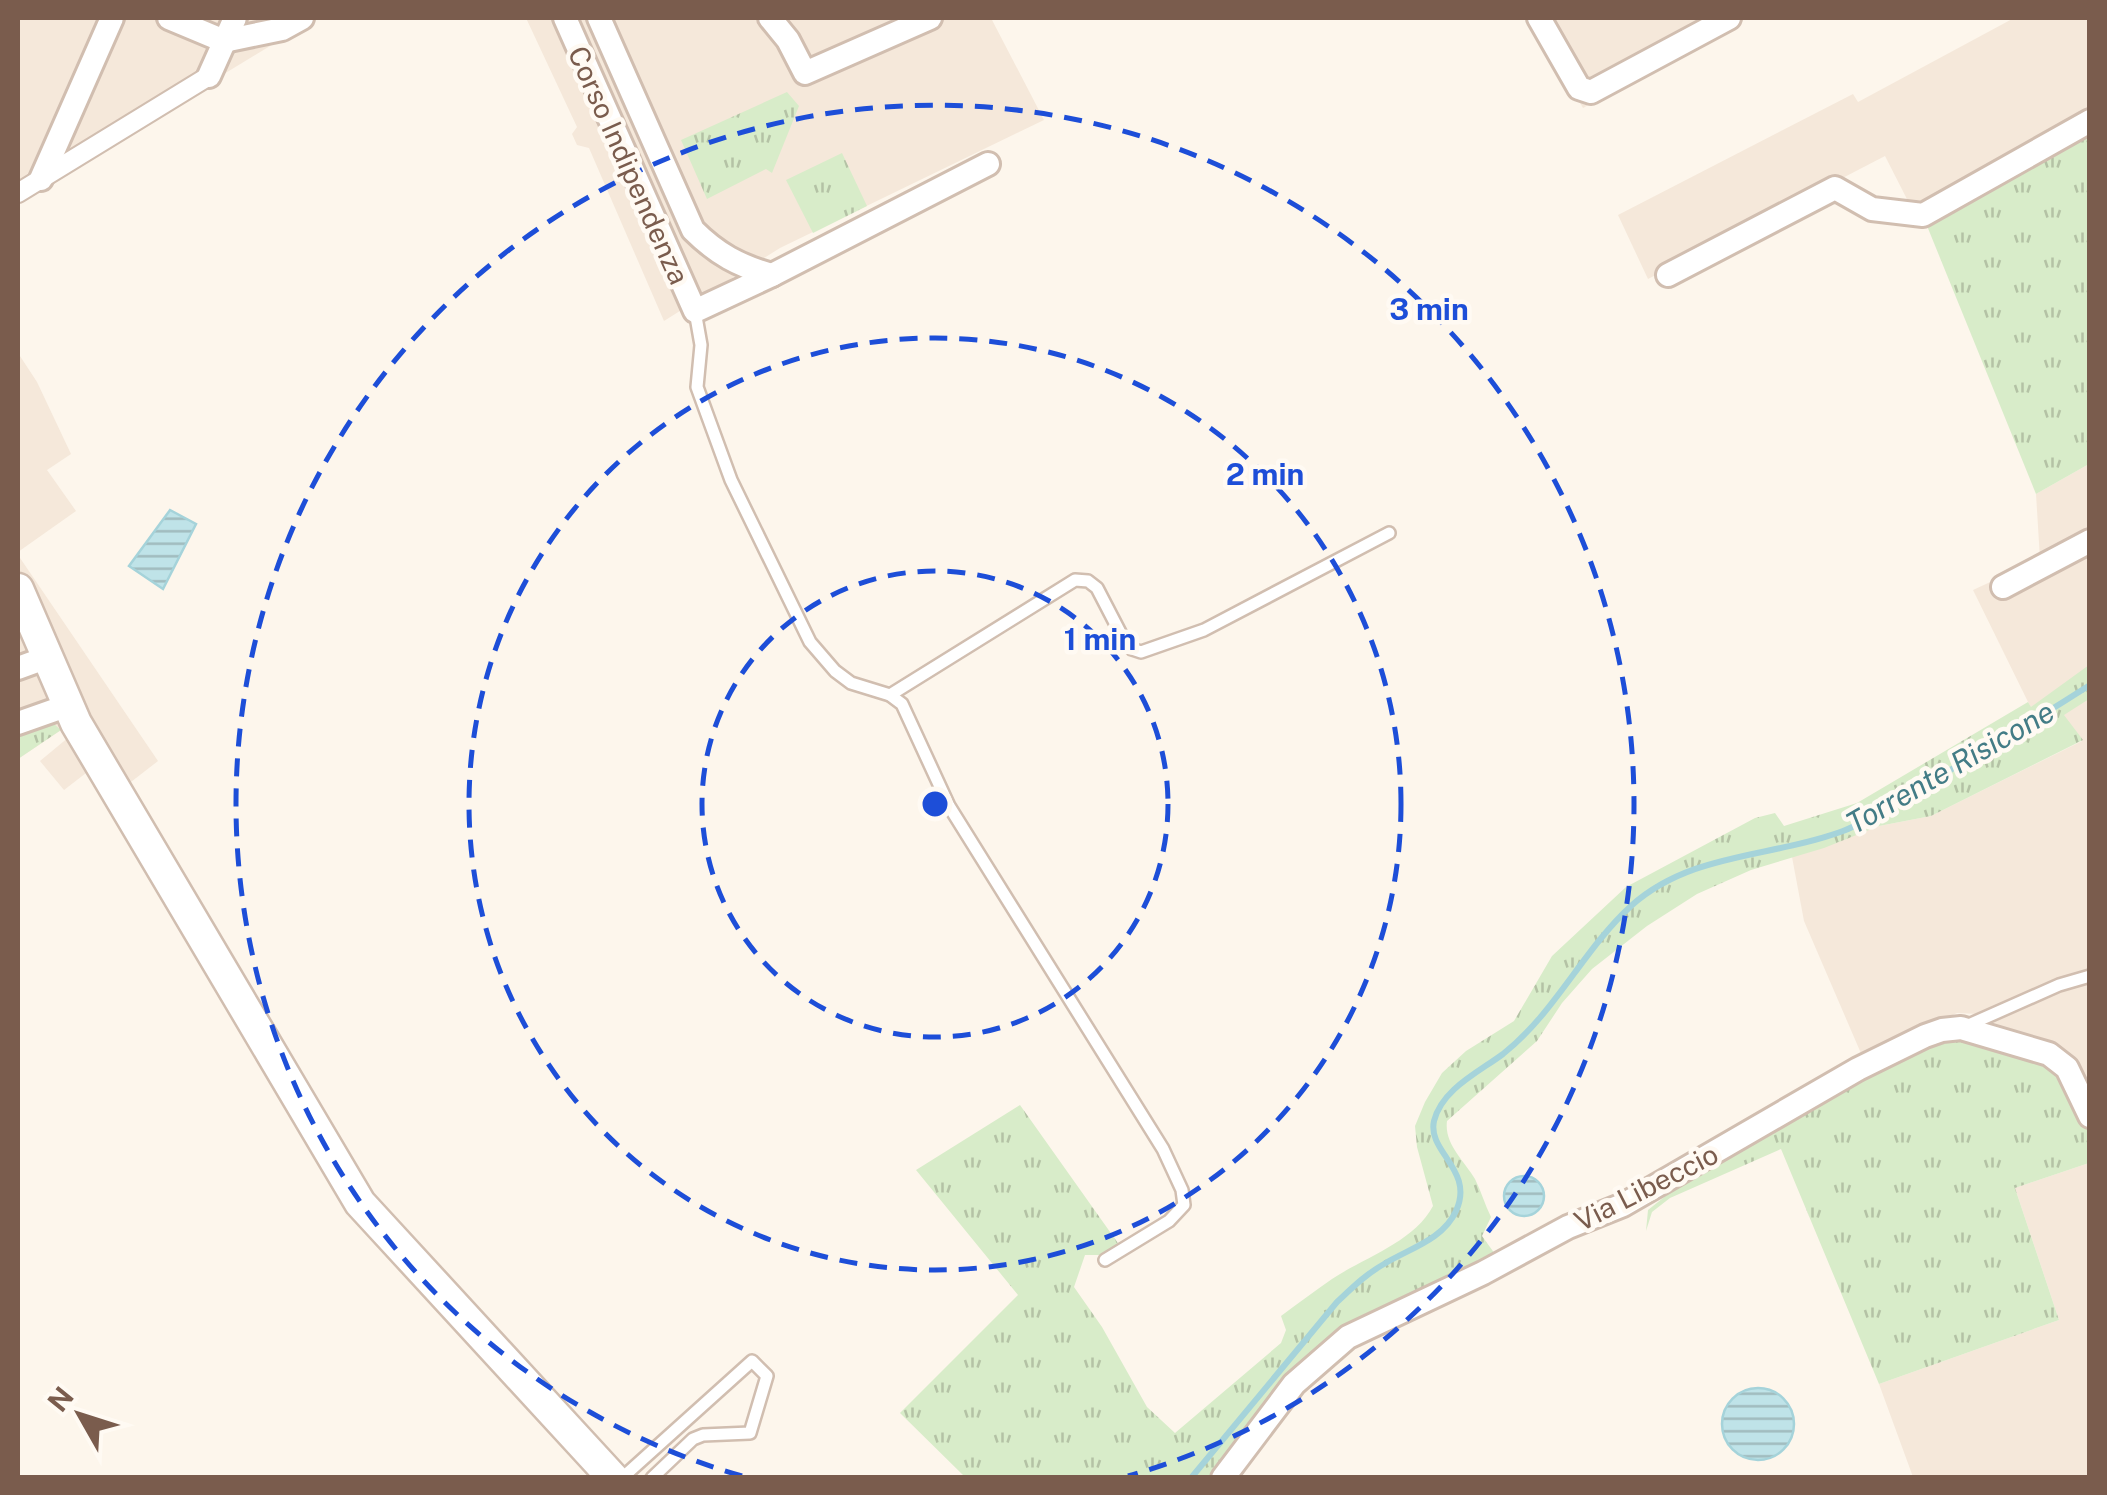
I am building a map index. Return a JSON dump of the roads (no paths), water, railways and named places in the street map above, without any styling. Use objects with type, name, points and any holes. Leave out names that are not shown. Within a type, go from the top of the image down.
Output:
[{"type":"street","points":[[41,178],[112,18]]},
{"type":"street","points":[[168,18],[224,42],[282,29],[302,18]]},
{"type":"street","points":[[18,193],[209,76],[236,18]]},
{"type":"street","points":[[567,22],[591,18]]},
{"type":"street","name":"Corso Indipendenza","points":[[599,18],[692,230],[712,249],[738,265],[772,276]]},
{"type":"street","points":[[770,18],[788,40],[804,73],[930,18]]},
{"type":"street","points":[[1539,18],[1579,88],[1592,92],[1729,18]]},
{"type":"street","name":"Corso Indipendenza","points":[[567,22],[694,312]]},
{"type":"street","points":[[1668,275],[1835,188],[1872,209],[1923,215],[2090,121]]},
{"type":"street","points":[[694,312],[988,164]]},
{"type":"street","points":[[639,191],[670,179]]},
{"type":"street","points":[[2003,588],[2090,541]]},
{"type":"street","points":[[20,599],[76,723],[360,1203],[612,1478]]},
{"type":"street","points":[[18,668],[48,657]]},
{"type":"street","points":[[18,723],[70,704]]},
{"type":"street","points":[[1960,1028],[2060,1060],[2090,1116]]},
{"type":"street","name":"Via Libeccio","points":[[1223,1478],[1294,1384],[1348,1337],[1483,1273],[1568,1227],[1623,1205],[1858,1069],[1925,1036],[1960,1028]]},
{"type":"lane","points":[[694,312],[701,345],[698,387],[731,480],[810,642],[851,683],[890,695],[902,704],[949,806],[1162,1149],[1182,1190],[1184,1204],[1169,1221],[1105,1260]]},
{"type":"lane","points":[[890,695],[1075,580],[1088,580],[1097,588],[1125,642],[1141,652],[1204,630],[1389,533]]},
{"type":"lane","points":[[1960,1028],[2059,985],[2090,976]]},
{"type":"lane","points":[[622,1478],[752,1361],[767,1376],[750,1433],[693,1439],[652,1478]]},
{"type":"water","points":[[170,510],[196,524],[163,589],[129,566]]},
{"type":"water","points":[[1524,1176],[1538,1182],[1544,1196],[1538,1210],[1524,1216],[1510,1210],[1504,1196],[1510,1182]]},
{"type":"water","points":[[1758,1388],[1783,1399],[1794,1424],[1783,1449],[1758,1460],[1733,1449],[1722,1424],[1733,1399]]},
{"type":"waterway","name":"Torrente Risicone","points":[[1191,1478],[1337,1302],[1371,1272],[1434,1237],[1450,1221],[1460,1197],[1460,1184],[1434,1132],[1438,1110],[1462,1082],[1521,1038],[1631,906],[1679,875],[1852,827],[2090,685]]}]
